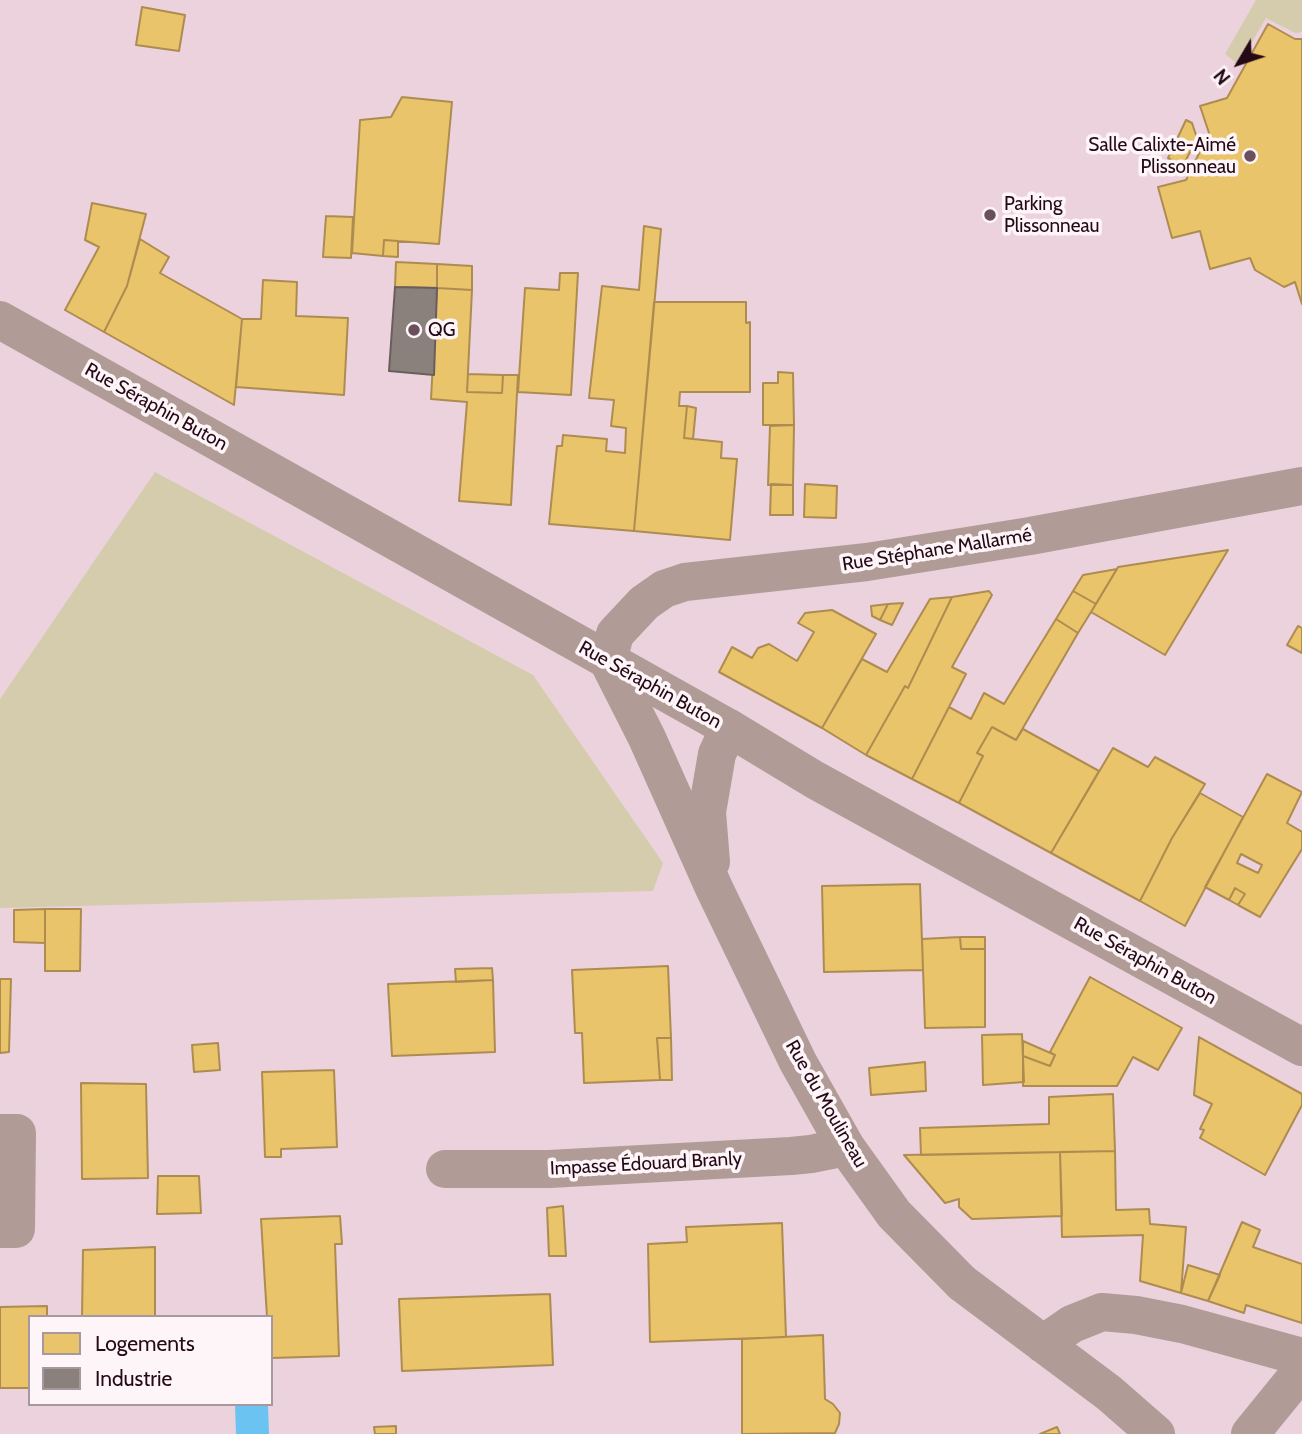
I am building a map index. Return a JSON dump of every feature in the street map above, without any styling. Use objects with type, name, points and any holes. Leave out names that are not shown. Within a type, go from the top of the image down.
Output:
[{"type":"street","name":"Rue Séraphin Buton","points":[[0,320],[729,728],[815,780],[1302,1047]]},
{"type":"street","name":"Rue Stéphane Mallarmé","points":[[608,662],[615,634],[645,603],[664,589],[685,582],[867,562],[1030,536],[1302,486]]},
{"type":"street","name":"Rue du Moulineau","points":[[608,662],[647,738],[714,888],[798,1062],[846,1147],[894,1214],[961,1283],[1109,1393],[1156,1434]]},
{"type":"street","name":"Rue du Moulineau","points":[[714,888],[707,812],[717,754],[729,728]]},
{"type":"street","points":[[0,1133],[17,1133],[16,1229],[0,1229]]},
{"type":"street","name":"Impasse Édouard Branly","points":[[445,1169],[563,1169],[790,1156],[846,1147]]},
{"type":"street","points":[[1043,1343],[1072,1324],[1102,1312],[1182,1324],[1302,1357]]},
{"type":"street","points":[[1250,1434],[1302,1370]]},
{"type":"shaded area","points":[[1256,0],[1302,0],[1302,32],[1295,33],[1266,18],[1239,65],[1225,54]]},
{"type":"shaded area","points":[[155,472],[533,675],[663,863],[653,891],[0,908],[0,699]]},
{"type":"water","points":[[235,1406],[268,1406],[269,1434],[236,1434]]},
{"type":"building: Logements","points":[[142,7],[185,15],[179,51],[136,45]]},
{"type":"building: Logements","name":"Salle Calixte-Aimé Plissonneau","points":[[1268,24],[1295,39],[1302,39],[1302,304],[1295,282],[1284,287],[1255,270],[1250,258],[1210,269],[1200,231],[1172,238],[1158,187],[1186,180],[1209,133],[1200,106],[1227,98]]},
{"type":"building: Logements","points":[[402,97],[452,102],[439,244],[384,240],[383,256],[352,253],[360,120],[391,117]]},
{"type":"building: Logements","points":[[1186,120],[1192,123],[1197,138],[1183,166],[1168,158]]},
{"type":"building: Logements","points":[[92,203],[146,214],[127,286],[104,332],[65,310],[99,247],[85,240]]},
{"type":"building: Logements","points":[[326,216],[353,217],[351,258],[323,257]]},
{"type":"building: Logements","points":[[644,226],[661,229],[634,531],[549,524],[557,446],[562,446],[563,435],[607,439],[606,451],[625,453],[626,428],[611,426],[614,400],[589,398],[602,286],[639,290]]},
{"type":"building: Logements","points":[[140,239],[169,257],[160,273],[242,319],[234,405],[104,332],[127,286]]},
{"type":"building: Logements","points":[[384,240],[398,241],[398,257],[383,256]]},
{"type":"building: Logements","points":[[396,262],[437,264],[437,288],[395,287]]},
{"type":"building: Logements","points":[[437,264],[472,266],[472,290],[437,288]]},
{"type":"building: Logements","points":[[560,273],[578,273],[571,395],[518,392],[525,288],[559,290]]},
{"type":"building: Logements","points":[[263,280],[297,282],[296,316],[348,318],[344,395],[236,387],[242,319],[261,319]]},
{"type":"building: Logements","points":[[437,288],[472,290],[467,392],[502,393],[503,375],[518,375],[511,505],[459,501],[467,402],[431,399]]},
{"type":"building: Logements","points":[[654,302],[746,302],[746,323],[750,322],[750,392],[680,392],[679,406],[687,406],[684,438],[722,442],[721,458],[737,459],[730,540],[634,531]]},
{"type":"building: Logements","points":[[778,372],[793,373],[794,425],[763,425],[763,383],[778,383]]},
{"type":"building: Logements","points":[[468,374],[503,375],[502,393],[467,392]]},
{"type":"building: Logements","points":[[687,406],[696,408],[693,439],[684,438]]},
{"type":"building: Logements","points":[[794,425],[793,485],[768,485],[770,426]]},
{"type":"building: Logements","points":[[771,484],[793,485],[793,515],[770,515]]},
{"type":"building: Logements","points":[[805,484],[837,486],[836,518],[804,517]]},
{"type":"building: Logements","points":[[1228,550],[1165,655],[1091,612],[1118,567]]},
{"type":"building: Logements","points":[[1117,569],[1096,604],[1073,591],[1083,575]]},
{"type":"building: Logements","points":[[989,591],[992,595],[952,667],[966,674],[912,779],[866,755],[905,686],[908,688],[952,597]]},
{"type":"building: Logements","points":[[1073,591],[1096,604],[1078,633],[1056,619]]},
{"type":"building: Logements","points":[[952,597],[908,688],[905,686],[866,755],[822,728],[862,659],[887,672],[930,599]]},
{"type":"building: Logements","points":[[903,603],[892,625],[880,620],[888,604]]},
{"type":"building: Logements","points":[[888,604],[880,620],[872,616],[871,606]]},
{"type":"building: Logements","points":[[832,610],[876,634],[822,728],[719,672],[732,647],[752,658],[758,648],[769,644],[797,661],[814,632],[798,623],[805,613]]},
{"type":"building: Logements","points":[[1056,619],[1078,633],[1016,740],[992,727],[977,753],[983,756],[959,803],[912,779],[949,707],[971,719],[984,693],[1004,704]]},
{"type":"building: Logements","points":[[1298,626],[1302,628],[1302,653],[1287,645]]},
{"type":"building: Logements","points":[[992,727],[1016,740],[1023,729],[1099,771],[1051,853],[959,803],[983,756],[977,753]]},
{"type":"building: Logements","points":[[1113,748],[1148,767],[1155,757],[1205,784],[1172,838],[1140,901],[1051,853]]},
{"type":"building: Logements","points":[[1267,774],[1302,792],[1287,823],[1302,832],[1302,849],[1260,917],[1238,905],[1245,894],[1235,888],[1229,900],[1205,887]],"holes":[[[1241,854],[1262,865],[1258,873],[1237,863]]]},
{"type":"building: Logements","points":[[1200,793],[1243,817],[1185,926],[1140,901],[1172,838]]},
{"type":"building: Logements","points":[[920,884],[923,970],[824,972],[822,886]]},
{"type":"building: Logements","points":[[1235,888],[1245,894],[1238,905],[1229,900]]},
{"type":"building: Logements","points":[[45,909],[45,943],[14,942],[14,910]]},
{"type":"building: Logements","points":[[45,909],[81,909],[80,971],[45,971]]},
{"type":"building: Logements","points":[[960,937],[985,937],[985,949],[961,949]]},
{"type":"building: Logements","points":[[960,937],[961,949],[985,949],[985,1027],[925,1028],[922,939]]},
{"type":"building: Logements","points":[[668,966],[671,1038],[657,1038],[660,1080],[584,1083],[582,1033],[575,1033],[572,970]]},
{"type":"building: Logements","points":[[492,968],[493,980],[456,982],[455,969]]},
{"type":"building: Logements","points":[[1090,977],[1182,1028],[1158,1070],[1133,1057],[1117,1086],[1023,1086],[1023,1056],[1050,1066],[1055,1055],[1050,1052]]},
{"type":"building: Logements","points":[[0,979],[11,979],[9,1052],[0,1053]]},
{"type":"building: Logements","points":[[493,980],[495,1052],[392,1056],[388,984]]},
{"type":"building: Logements","points":[[1022,1034],[1024,1082],[983,1085],[982,1035]]},
{"type":"building: Logements","points":[[1199,1037],[1302,1094],[1302,1105],[1265,1175],[1200,1138],[1204,1130],[1200,1129],[1212,1104],[1194,1095]]},
{"type":"building: Logements","points":[[657,1038],[671,1038],[672,1080],[660,1080]]},
{"type":"building: Logements","points":[[1023,1041],[1055,1055],[1050,1066],[1023,1056]]},
{"type":"building: Logements","points":[[218,1043],[220,1070],[194,1072],[192,1045]]},
{"type":"building: Logements","points":[[925,1062],[926,1091],[871,1095],[869,1068]]},
{"type":"building: Logements","points":[[334,1070],[337,1147],[281,1149],[281,1157],[265,1157],[262,1072]]},
{"type":"building: Logements","points":[[81,1083],[146,1084],[148,1178],[82,1179]]},
{"type":"building: Logements","points":[[1113,1094],[1115,1151],[921,1155],[920,1128],[1049,1124],[1049,1097]]},
{"type":"building: Logements","points":[[1115,1151],[1116,1210],[1149,1209],[1150,1224],[1186,1227],[1181,1293],[1140,1281],[1143,1235],[1062,1237],[1060,1152]]},
{"type":"building: Logements","points":[[1060,1152],[1062,1216],[972,1219],[959,1207],[959,1199],[945,1203],[904,1155]]},
{"type":"building: Logements","points":[[158,1176],[199,1176],[201,1213],[157,1214]]},
{"type":"building: Logements","points":[[563,1206],[566,1256],[549,1256],[547,1208]]},
{"type":"building: Logements","points":[[340,1216],[342,1244],[335,1244],[339,1356],[273,1358],[273,1315],[267,1315],[261,1219]]},
{"type":"building: Logements","points":[[1242,1222],[1260,1230],[1253,1247],[1302,1264],[1302,1323],[1246,1305],[1244,1313],[1208,1301]]},
{"type":"building: Logements","points":[[782,1223],[786,1337],[650,1342],[648,1244],[687,1242],[686,1227]]},
{"type":"building: Logements","points":[[155,1247],[155,1315],[82,1315],[83,1250]]},
{"type":"building: Logements","points":[[1188,1265],[1220,1275],[1208,1301],[1181,1293]]},
{"type":"building: Logements","points":[[550,1294],[553,1365],[402,1371],[399,1299]]},
{"type":"building: Logements","points":[[47,1306],[47,1315],[28,1315],[28,1388],[0,1388],[0,1307]]},
{"type":"building: Logements","points":[[823,1335],[825,1399],[840,1413],[835,1433],[742,1434],[742,1339]]},
{"type":"building: Logements","points":[[396,1426],[396,1434],[375,1434],[374,1427]]},
{"type":"building: Logements","points":[[1057,1427],[1060,1434],[1040,1434]]},
{"type":"building: Industrie","name":"QG","points":[[395,287],[437,288],[434,375],[389,371]]},
{"type":"place","name":"Salle Calixte-Aimé Plissonneau","points":[[1250,156]]},
{"type":"place","name":"Parking Plissonneau","points":[[990,215]]},
{"type":"place","name":"QG","points":[[414,330]]}]
